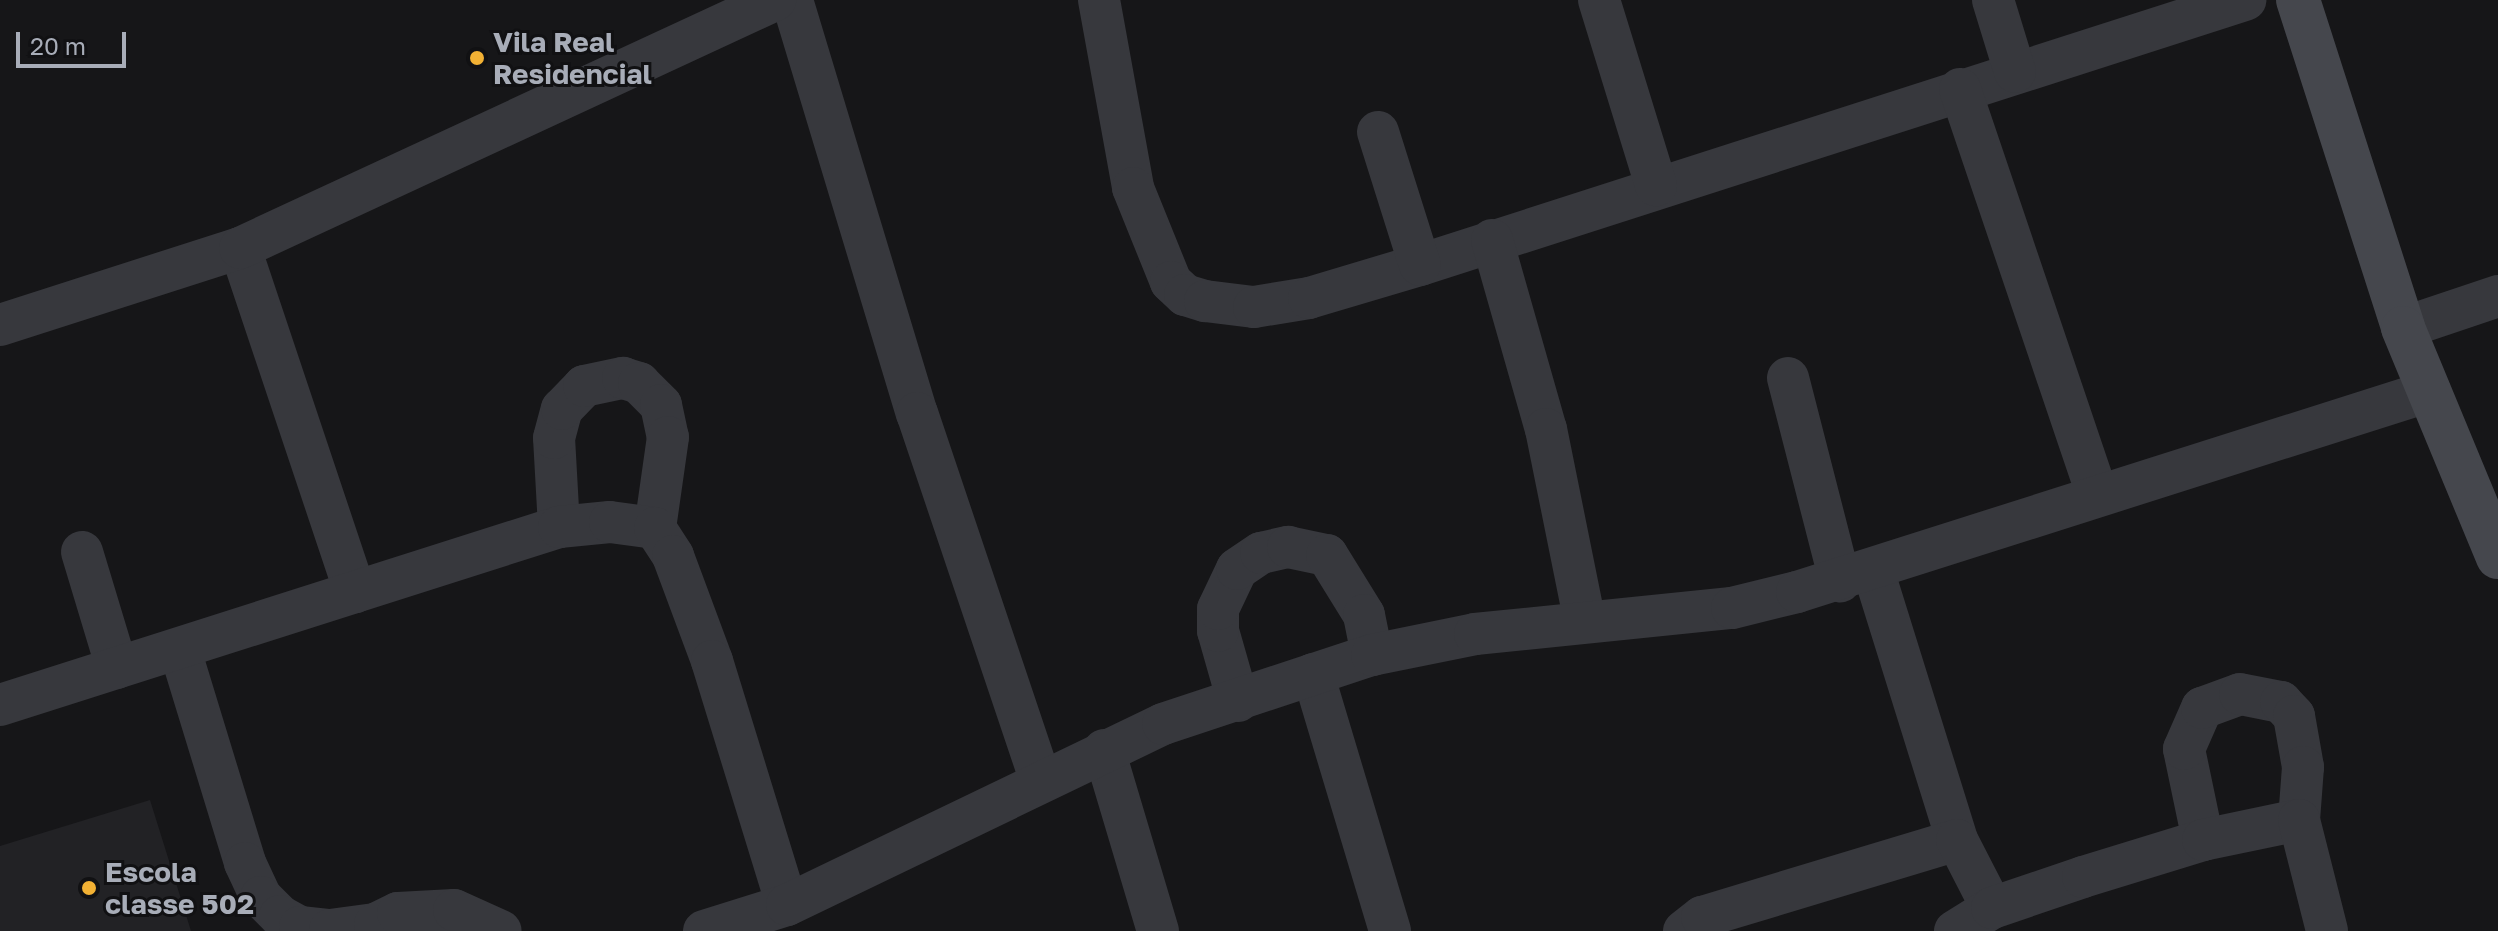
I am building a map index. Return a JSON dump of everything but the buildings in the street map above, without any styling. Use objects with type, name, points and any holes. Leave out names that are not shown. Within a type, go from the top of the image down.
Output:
[{"type":"street","points":[[0,325],[240,248],[775,0]]},
{"type":"street","points":[[792,0],[917,413],[1041,781]]},
{"type":"street","points":[[1099,0],[1133,188],[1161,262],[1185,295],[1254,307],[1309,298],[1420,265],[1656,185],[2245,0]]},
{"type":"street","points":[[1599,0],[1656,185]]},
{"type":"street","points":[[1993,0],[2015,72]]},
{"type":"street","points":[[2298,0],[2403,328],[2498,557]]},
{"type":"street","points":[[1960,89],[2097,493]]},
{"type":"street","points":[[1378,132],[1420,265]]},
{"type":"street","points":[[1492,240],[1546,429],[1585,622]]},
{"type":"street","points":[[240,248],[355,592]]},
{"type":"street","points":[[2403,328],[2498,296]]},
{"type":"street","points":[[559,527],[554,438],[562,409],[584,386],[623,378],[651,392],[661,405],[666,427],[667,465],[655,528],[673,556],[712,661],[787,905]]},
{"type":"street","points":[[1788,378],[1857,575],[1957,840],[1992,908]]},
{"type":"street","points":[[704,931],[787,905],[1163,724],[1372,655],[1475,634],[1732,608],[1857,575],[2097,493],[2430,391]]},
{"type":"street","points":[[0,705],[559,527],[610,522],[655,528]]},
{"type":"street","points":[[1238,701],[1218,631],[1218,609],[1237,569],[1261,553],[1297,548],[1327,555],[1364,615],[1372,655]]},
{"type":"street","points":[[82,552],[117,668]]},
{"type":"street","points":[[180,650],[245,863],[261,897],[280,916],[300,927],[330,930],[375,924],[398,913],[454,910],[501,931]]},
{"type":"street","points":[[1313,674],[1390,931]]},
{"type":"street","points":[[2203,840],[2186,770],[2187,738],[2202,708],[2240,694],[2281,702],[2294,716],[2303,767],[2299,820],[2327,931]]},
{"type":"street","points":[[1104,750],[1158,931]]},
{"type":"street","points":[[1955,931],[1992,908],[2203,840],[2299,820]]},
{"type":"street","points":[[1684,931],[1702,917],[1957,840]]},
{"type":"shaded area","name":"Escola classe 502","points":[[150,800],[191,931],[0,931],[0,846]]},
{"type":"place","name":"Vila Real Residencial","points":[[477,58]]},
{"type":"place","name":"Escola classe 502","points":[[89,888]]}]
